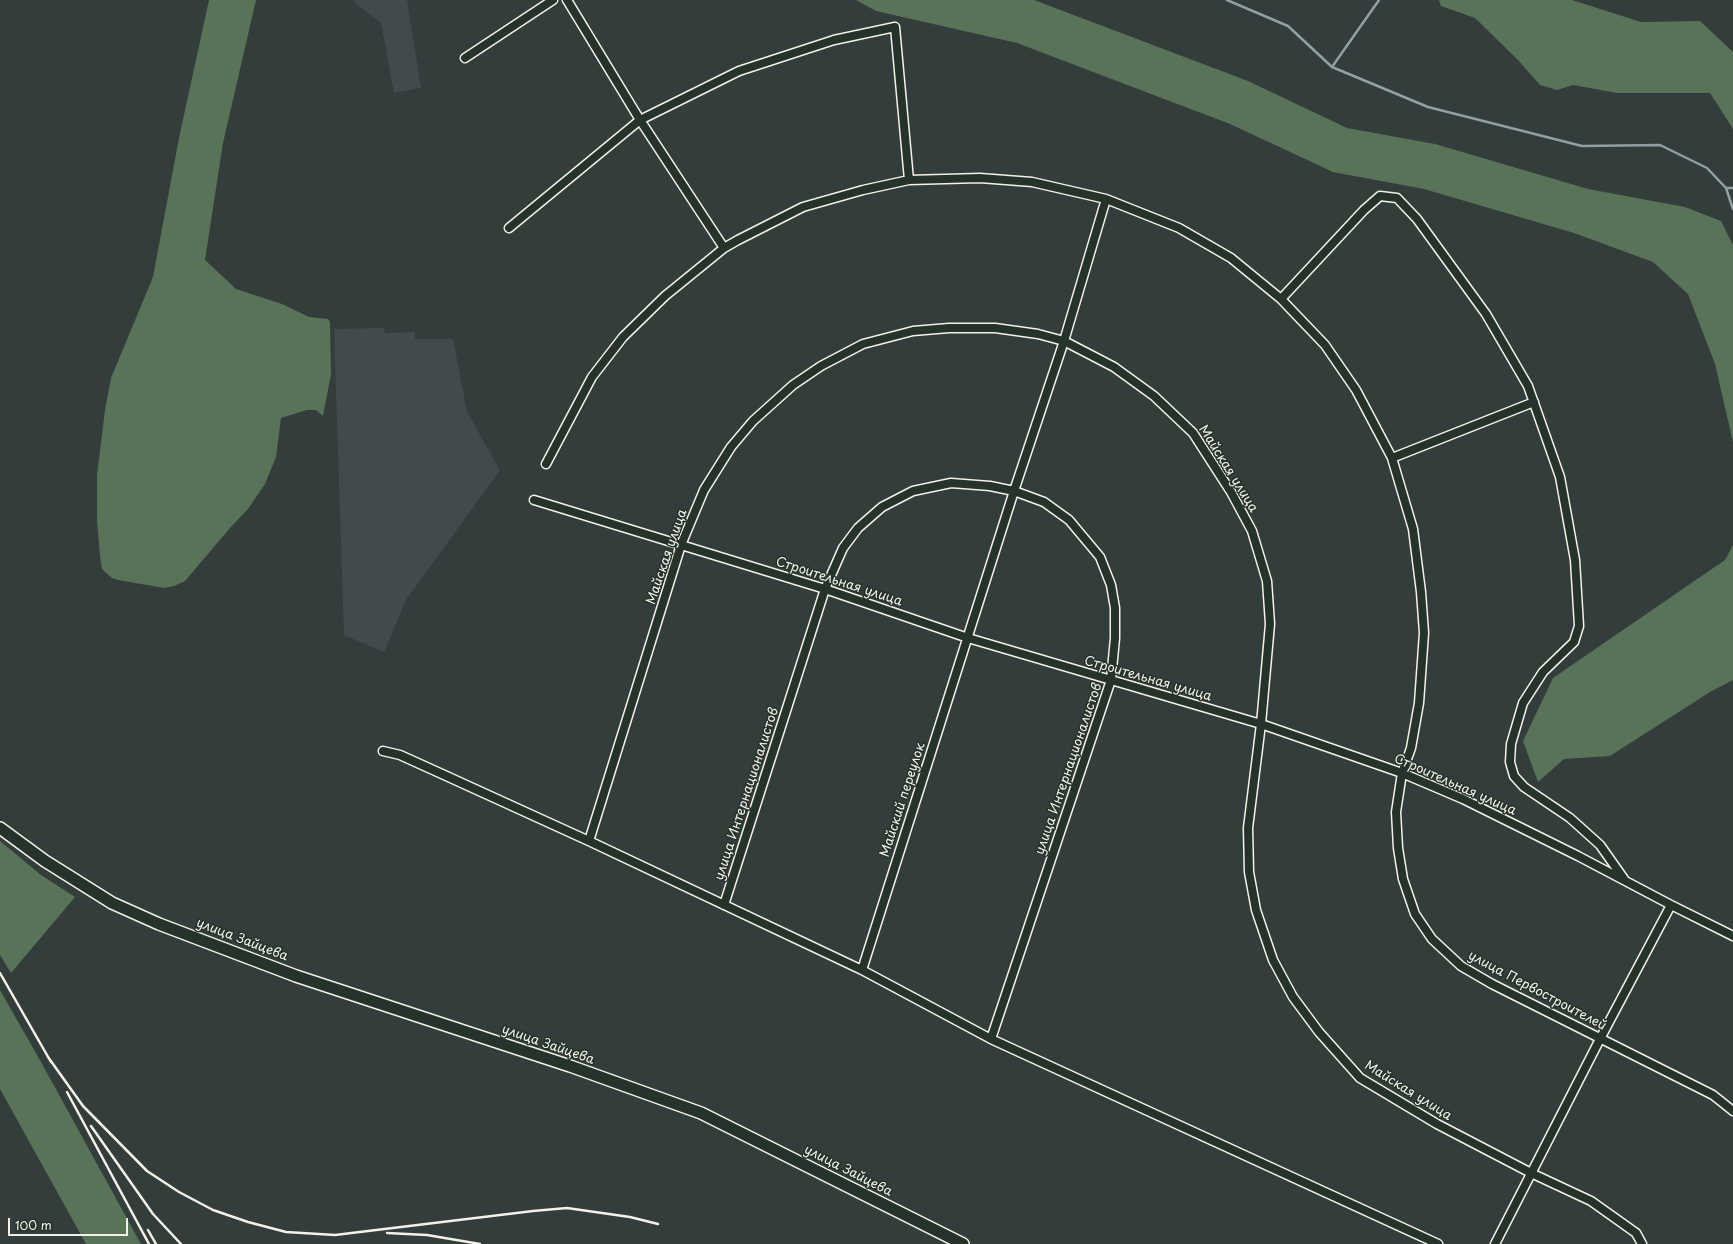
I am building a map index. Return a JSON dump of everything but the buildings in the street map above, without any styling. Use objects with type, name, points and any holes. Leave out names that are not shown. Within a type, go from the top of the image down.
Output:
[{"type":"street","points":[[465,58],[553,0]]},
{"type":"street","points":[[567,0],[640,120],[724,248]]},
{"type":"street","points":[[509,228],[640,120],[739,71],[834,40],[894,27],[909,180]]},
{"type":"street","name":"улица Первостроителей","points":[[546,464],[592,377],[623,337],[665,296],[724,248],[803,207],[863,190],[909,180],[980,178],[1032,182],[1106,199],[1185,232],[1232,258],[1281,299],[1325,345],[1356,390],[1392,458],[1413,530],[1421,592],[1424,634],[1419,703],[1411,748],[1402,773],[1396,812],[1398,848],[1403,879],[1415,914],[1432,939],[1461,966],[1492,984],[1713,1095],[1733,1111]]},
{"type":"street","points":[[1281,299],[1380,196],[1397,198],[1418,219],[1486,314],[1528,386],[1560,477],[1575,560],[1579,626],[1574,642],[1543,672],[1523,703],[1511,744],[1510,762],[1514,776],[1524,787],[1570,818],[1600,845],[1625,880]]},
{"type":"street","name":"Майский переулок","points":[[862,970],[1014,491],[1064,341],[1106,199]]},
{"type":"street","name":"Майская улица","points":[[589,841],[681,545],[704,490],[732,447],[753,421],[793,385],[821,366],[864,344],[912,332],[950,328],[995,328],[1038,334],[1064,341],[1114,368],[1154,396],[1193,433],[1231,492],[1252,531],[1267,581],[1270,624],[1261,724],[1248,828],[1250,872],[1256,910],[1273,960],[1293,997],[1319,1032],[1360,1078],[1437,1124],[1531,1173],[1591,1201],[1636,1233],[1642,1244]]},
{"type":"street","points":[[1392,458],[1534,402]]},
{"type":"street","name":"улица Интернационалистов","points":[[724,905],[825,589],[843,548],[858,528],[882,507],[900,497],[913,491],[951,483],[990,486],[1014,491],[1044,502],[1070,520],[1100,558],[1111,585],[1115,608],[1115,638],[1111,680],[991,1039]]},
{"type":"street","name":"Строительная улица","points":[[534,500],[825,589],[968,638],[1261,724],[1402,773],[1463,799],[1733,936]]},
{"type":"street","points":[[383,751],[400,755],[589,841],[862,970],[991,1039],[1438,1244]]},
{"type":"street","name":"улица Зайцева","points":[[0,828],[45,861],[112,903],[159,924],[296,976],[570,1066],[701,1113],[963,1244]]},
{"type":"street","points":[[1495,1244],[1600,1039],[1671,905]]},
{"type":"shaded area","points":[[355,0],[407,0],[421,88],[394,93],[381,23],[355,3]]},
{"type":"shaded area","points":[[384,328],[385,333],[415,332],[415,339],[453,339],[467,412],[500,470],[406,600],[384,652],[344,635],[334,329]]},
{"type":"green space","points":[[209,0],[256,0],[223,143],[205,260],[236,289],[282,304],[309,317],[328,319],[330,322],[331,374],[323,416],[316,410],[307,410],[281,418],[276,457],[265,484],[248,509],[185,581],[174,586],[164,588],[118,580],[112,578],[102,569],[97,521],[97,475],[105,410],[111,378],[153,277],[179,138]]},
{"type":"green space","points":[[856,0],[1034,0],[1248,81],[1347,128],[1435,144],[1588,189],[1685,207],[1721,221],[1733,245],[1733,442],[1715,364],[1688,294],[1653,262],[1574,233],[1424,189],[1333,172],[1230,124],[1017,43],[876,11]]},
{"type":"green space","points":[[1439,0],[1572,0],[1641,22],[1700,21],[1733,52],[1733,129],[1710,93],[1617,93],[1573,85],[1557,90],[1540,85],[1518,60],[1475,18],[1441,6]]},
{"type":"green space","points":[[1733,545],[1733,680],[1710,692],[1610,756],[1564,759],[1538,782],[1523,741],[1553,678],[1725,560]]},
{"type":"green space","points":[[0,841],[41,875],[75,897],[11,973],[0,955]]},
{"type":"green space","points":[[0,990],[141,1244],[86,1244],[0,1089]]},
{"type":"waterway","points":[[1227,0],[1288,26],[1332,67],[1428,107],[1582,146],[1660,145],[1707,168],[1726,188],[1733,188]]},
{"type":"waterway","points":[[1332,67],[1379,0]]},
{"type":"waterway","points":[[1726,188],[1733,209]]},
{"type":"railway","points":[[0,973],[51,1062]]},
{"type":"railway","points":[[48,1057],[83,1106],[147,1171],[179,1192],[213,1210],[248,1222],[286,1232],[335,1235],[567,1208],[630,1217],[658,1224]]},
{"type":"railway","points":[[67,1092],[149,1244]]},
{"type":"railway","points":[[91,1126],[153,1214],[181,1244]]},
{"type":"railway","points":[[148,1230],[156,1244]]},
{"type":"railway","points":[[387,1233],[427,1235],[480,1244]]}]
